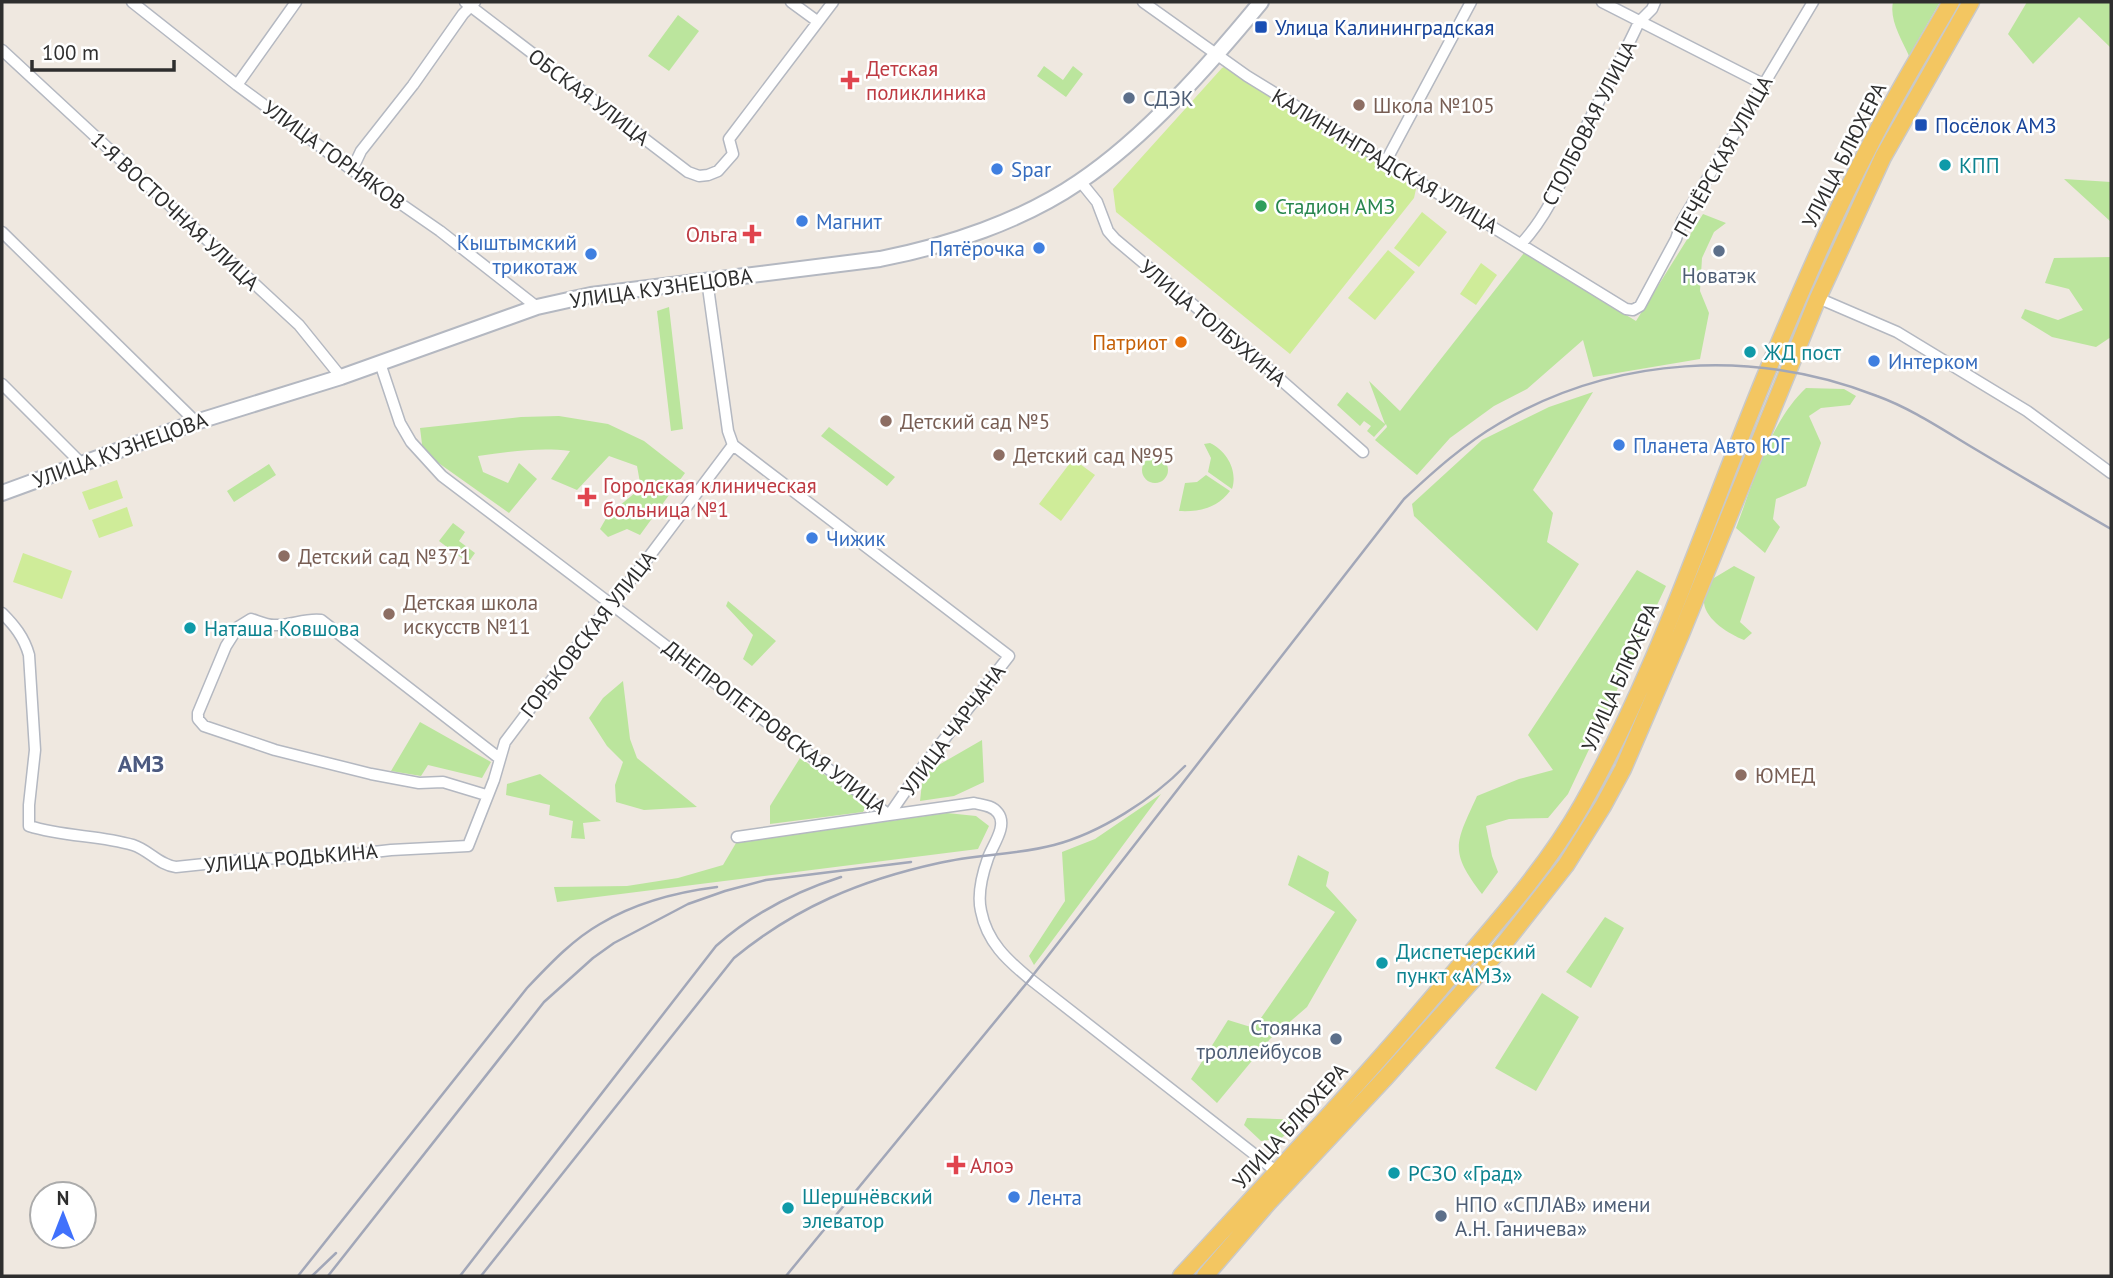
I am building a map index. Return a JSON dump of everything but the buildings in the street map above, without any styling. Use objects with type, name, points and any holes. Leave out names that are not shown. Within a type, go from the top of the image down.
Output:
[{"type":"main road","name":"УЛИЦА БЛЮХЕРА","points":[[1213,1274],[1283,1177],[1539,869],[1580,809],[1613,748],[1661,638],[1818,253],[1868,148],[1951,2]]},
{"type":"main road","name":"УЛИЦА БЛЮХЕРА","points":[[1181,1276],[1387,1076],[1496,954],[1566,865],[1604,806],[1623,769],[1681,634],[1818,298],[1883,157],[1971,2]]},
{"type":"street","name":"УЛИЦА ГОРНЯКОВ","points":[[132,2],[237,85],[440,231],[537,307]]},
{"type":"street","points":[[237,85],[296,2]]},
{"type":"street","points":[[791,2],[817,21],[833,2]]},
{"type":"street","name":"КАЛИНИНГРАДСКАЯ УЛИЦА","points":[[1143,2],[1217,55],[1626,309],[1633,310]]},
{"type":"street","name":"УЛИЦА КУЗНЕЦОВА","points":[[2,493],[196,422],[341,377],[537,307],[591,295],[880,259],[925,249],[1024,211],[1080,181],[1125,147],[1217,55],[1261,2]]},
{"type":"street","points":[[1386,160],[1471,2]]},
{"type":"street","points":[[1602,2],[1763,84]]},
{"type":"street","name":"СТОЛБОВАЯ УЛИЦА","points":[[1521,244],[1557,191],[1639,22],[1656,2]]},
{"type":"street","name":"ПЕЧЁРСКАЯ УЛИЦА","points":[[1633,310],[1640,306],[1676,239],[1682,221],[1813,2]]},
{"type":"street","points":[[352,170],[361,150],[413,85],[471,3]]},
{"type":"street","name":"ОБСКАЯ УЛИЦА","points":[[471,3],[688,172],[699,176],[718,171],[733,154],[729,139],[817,21]]},
{"type":"street","name":"1-Я ВОСТОЧНАЯ УЛИЦА","points":[[2,50],[299,325],[341,377]]},
{"type":"street","name":"УЛИЦА ТОЛБУХИНА","points":[[1080,181],[1097,202],[1108,231],[1115,239],[1363,452]]},
{"type":"street","points":[[2,232],[196,422]]},
{"type":"street","points":[[707,280],[728,431],[733,445]]},
{"type":"street","points":[[1818,298],[1897,332],[2027,411],[2111,473]]},
{"type":"street","name":"ДНЕПРОПЕТРОВСКАЯ УЛИЦА","points":[[380,363],[400,423],[421,455],[442,476],[889,815],[974,803],[987,805],[998,813],[1001,820],[1000,830],[988,857],[979,895],[986,931],[996,948],[1038,985],[1283,1177]]},
{"type":"street","points":[[2,384],[82,464]]},
{"type":"street","name":"ГОРЬКОВСКАЯ УЛИЦА","points":[[499,758],[505,742],[534,702],[733,445]]},
{"type":"street","name":"УЛИЦА ЧАРЧАНА","points":[[733,445],[1009,656],[918,773],[889,815],[737,837]]},
{"type":"street","name":"УЛИЦА РОДЬКИНА","points":[[2,613],[16,628],[29,655],[35,750],[29,826],[57,834],[135,845],[168,866],[176,867],[252,859],[330,857],[391,850],[468,846],[486,794],[494,780],[499,758]]},
{"type":"street","points":[[486,794],[443,782],[419,783],[372,774],[275,750],[213,731],[200,723],[198,713],[226,646],[237,627],[251,619],[271,625],[308,619],[321,620],[499,758]]},
{"type":"street","points":[[1199,1256],[1213,1274]]},
{"type":"green space","points":[[1893,2],[1940,2],[1909,56],[1894,23]]},
{"type":"green space","points":[[2027,2],[2111,2],[2111,48],[2079,17],[2033,64],[2008,34]]},
{"type":"green space","points":[[678,15],[699,31],[669,71],[648,56]]},
{"type":"green space","points":[[1044,66],[1063,80],[1073,66],[1083,74],[1066,97],[1037,76]]},
{"type":"green space","name":"Стадион АМЗ","points":[[1226,66],[1413,184],[1416,189],[1414,198],[1290,354],[1116,212],[1113,189]]},
{"type":"green space","points":[[2064,179],[2111,182],[2111,222]]},
{"type":"green space","points":[[1422,212],[1447,232],[1419,267],[1394,248]]},
{"type":"green space","points":[[1703,214],[1726,223],[1714,232],[1702,258],[1700,291],[1709,313],[1700,359],[1593,377],[1583,340],[1527,389],[1494,406],[1450,438],[1417,475],[1375,440],[1387,427],[1386,424],[1374,437],[1367,431],[1371,426],[1364,421],[1360,426],[1337,405],[1347,392],[1385,424],[1369,381],[1400,411],[1524,253],[1636,321]]},
{"type":"green space","points":[[1388,250],[1415,272],[1375,320],[1348,298]]},
{"type":"green space","points":[[2111,257],[2111,337],[2096,347],[2052,337],[2021,318],[2025,309],[2058,320],[2083,310],[2069,289],[2045,283],[2054,258]]},
{"type":"green space","points":[[1481,263],[1497,275],[1476,305],[1460,294]]},
{"type":"green space","points":[[669,307],[683,429],[671,431],[657,311]]},
{"type":"green space","points":[[1806,388],[1844,389],[1856,396],[1850,405],[1821,408],[1809,416],[1821,443],[1806,486],[1776,499],[1773,519],[1780,527],[1765,553],[1736,528],[1772,435],[1793,402]]},
{"type":"green space","points":[[1593,392],[1533,490],[1553,513],[1547,542],[1579,564],[1537,631],[1414,516],[1412,504],[1482,440],[1549,407]]},
{"type":"green space","points":[[559,416],[608,424],[644,441],[685,473],[640,535],[627,529],[608,537],[600,529],[608,515],[641,488],[637,466],[609,456],[577,490],[551,479],[570,451],[535,450],[478,456],[483,472],[508,483],[519,463],[537,479],[509,513],[423,452],[420,428],[521,417]]},
{"type":"green space","points":[[829,427],[895,477],[887,486],[821,436]]},
{"type":"green space","points":[[1210,443],[1230,462],[1232,489],[1208,472],[1211,458],[1204,444]]},
{"type":"green space","points":[[1155,457],[1164,461],[1168,470],[1164,479],[1155,483],[1146,479],[1142,470],[1146,461]]},
{"type":"green space","points":[[1073,459],[1095,475],[1061,521],[1039,504]]},
{"type":"green space","points":[[269,464],[276,475],[234,502],[227,491]]},
{"type":"green space","points":[[1206,475],[1230,491],[1207,508],[1179,511],[1185,483],[1197,482]]},
{"type":"green space","points":[[117,480],[123,498],[89,510],[82,492]]},
{"type":"green space","points":[[127,507],[133,526],[99,538],[92,520]]},
{"type":"green space","points":[[453,523],[465,532],[459,541],[475,553],[468,563],[439,541]]},
{"type":"green space","points":[[23,553],[72,571],[62,599],[13,582]]},
{"type":"green space","points":[[1734,566],[1755,577],[1740,622],[1752,633],[1744,640],[1714,621],[1704,603],[1709,581]]},
{"type":"green space","points":[[1637,570],[1666,586],[1568,794],[1548,818],[1509,819],[1486,826],[1498,872],[1482,894],[1464,867],[1459,846],[1460,836],[1477,796],[1519,779],[1553,770],[1528,735]]},
{"type":"green space","points":[[728,601],[776,641],[752,666],[743,659],[753,635],[726,606]]},
{"type":"green space","points":[[623,681],[630,739],[637,758],[697,807],[644,810],[616,802],[615,785],[623,762],[607,746],[589,718],[603,698]]},
{"type":"green space","points":[[420,722],[491,762],[482,778],[428,765],[421,776],[391,771]]},
{"type":"green space","points":[[982,740],[984,782],[954,796],[920,801],[923,774]]},
{"type":"green space","points":[[800,758],[868,804],[863,812],[770,824],[770,806]]},
{"type":"green space","points":[[540,774],[601,821],[583,823],[585,839],[571,838],[573,821],[549,815],[550,805],[506,795],[507,784]]},
{"type":"green space","points":[[1161,794],[1034,965],[1029,956],[1065,901],[1062,852],[1095,839]]},
{"type":"green space","points":[[947,813],[976,816],[989,826],[978,849],[557,902],[554,887],[627,886],[678,878],[723,865],[736,843]]},
{"type":"green space","points":[[1298,855],[1329,872],[1326,886],[1357,920],[1307,1007],[1270,1039],[1217,1103],[1191,1079],[1228,1020],[1254,1028],[1335,912],[1288,885]]},
{"type":"green space","points":[[1605,917],[1624,928],[1591,988],[1566,972]]},
{"type":"green space","points":[[1542,993],[1579,1017],[1536,1091],[1495,1068]]},
{"type":"green space","points":[[1247,1118],[1305,1120],[1280,1139],[1261,1141],[1244,1125]]},
{"type":"railway","points":[[786,1276],[1030,979],[1404,499],[1438,468],[1500,423],[1544,401],[1590,384],[1637,372],[1685,366],[1734,366],[1782,371],[1830,381],[1901,406],[2111,529]]},
{"type":"railway","points":[[481,1276],[734,958],[757,940],[830,898],[883,878],[953,860],[1026,851],[1072,840],[1142,802],[1185,766]]},
{"type":"railway","points":[[328,1276],[544,1002],[614,943],[688,904],[725,891],[766,880],[911,862]]},
{"type":"railway","points":[[460,1276],[716,946],[745,923],[775,905],[807,889],[841,877]]},
{"type":"railway","points":[[298,1276],[527,988],[561,953],[590,930],[627,910],[672,895],[717,887]]},
{"type":"railway","points":[[312,1276],[336,1253]]},
{"type":"place","name":"Улица Калининградская","points":[[1261,27]]},
{"type":"place","name":"Детская поликлиника","points":[[850,80]]},
{"type":"place","name":"СДЭК","points":[[1129,98]]},
{"type":"place","name":"Школа №105","points":[[1359,105]]},
{"type":"place","name":"Посёлок АМЗ","points":[[1921,125]]},
{"type":"place","name":"КПП","points":[[1945,165]]},
{"type":"place","name":"Spar","points":[[997,169]]},
{"type":"place","name":"Стадион АМЗ","points":[[1261,206]]},
{"type":"place","name":"Магнит","points":[[802,221]]},
{"type":"place","name":"Ольга","points":[[752,234]]},
{"type":"place","name":"Пятёрочка","points":[[1039,248]]},
{"type":"place","name":"Новатэк","points":[[1719,251]]},
{"type":"place","name":"Кыштымский трикотаж","points":[[591,254]]},
{"type":"place","name":"Патриот","points":[[1181,342]]},
{"type":"place","name":"ЖД пост","points":[[1750,352]]},
{"type":"place","name":"Интерком","points":[[1874,361]]},
{"type":"place","name":"Детский сад №5","points":[[886,421]]},
{"type":"place","name":"Планета Авто ЮГ","points":[[1619,445]]},
{"type":"place","name":"Детский сад №95","points":[[999,455]]},
{"type":"place","name":"Городская клиническая больница №1","points":[[587,497]]},
{"type":"place","name":"Чижик","points":[[812,538]]},
{"type":"place","name":"Детский сад №371","points":[[284,556]]},
{"type":"place","name":"Детская школа искусств №11","points":[[389,614]]},
{"type":"place","name":"Наташа Ковшова","points":[[190,628]]},
{"type":"place","name":"ЮМЕД","points":[[1741,775]]},
{"type":"place","name":"Диспетчерский пункт «АМЗ»","points":[[1382,963]]},
{"type":"place","name":"Стоянка троллейбусов","points":[[1336,1039]]},
{"type":"place","name":"Алоэ","points":[[956,1165]]},
{"type":"place","name":"РСЗО «Град»","points":[[1394,1173]]},
{"type":"place","name":"Лента","points":[[1014,1197]]},
{"type":"place","name":"Шершнёвский элеватор","points":[[788,1208]]},
{"type":"place","name":"НПО «СПЛАВ» имени А.Н. Ганичева»","points":[[1441,1216]]},
{"type":"district","name":"АМЗ","points":[[141,763]]}]
